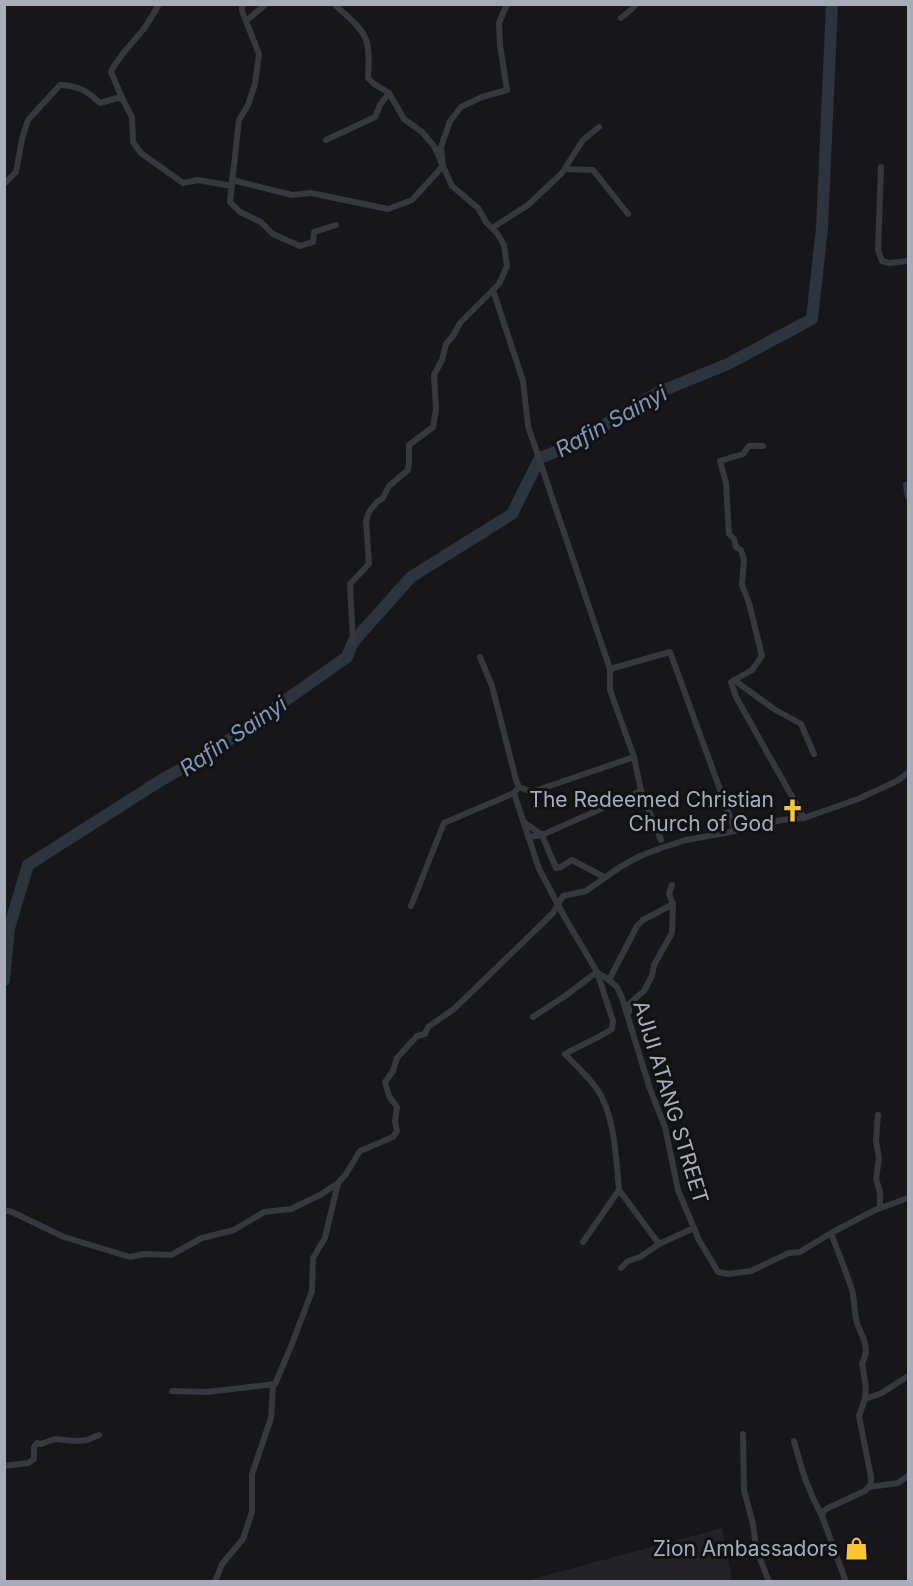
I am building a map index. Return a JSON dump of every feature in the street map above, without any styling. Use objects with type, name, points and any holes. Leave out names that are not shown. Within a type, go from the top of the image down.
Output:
[{"type":"street","points":[[159,4],[145,28],[115,62],[111,72],[132,117],[133,142],[141,153],[183,183],[198,180],[232,183],[292,195],[311,194],[388,209],[412,200],[443,166],[441,147],[450,121],[461,107],[482,97],[507,90],[499,23],[507,4]]},
{"type":"street","points":[[242,4],[259,54],[255,84],[249,105],[239,120],[230,202],[240,212],[261,222],[273,234],[300,246],[313,242],[314,232],[336,225]]},
{"type":"street","points":[[246,21],[266,4]]},
{"type":"street","points":[[334,4],[362,29],[369,51],[368,78],[389,93],[404,119],[422,132],[434,146],[452,186],[478,208],[497,233],[504,245],[507,266],[499,284],[460,323],[446,344],[442,360],[434,375],[436,409],[433,427],[409,445],[408,470],[389,486],[383,498],[376,502],[369,512],[366,521],[369,564],[350,584],[352,642]]},
{"type":"street","points":[[621,18],[636,4]]},
{"type":"street","points":[[4,184],[16,172],[28,120],[60,86],[74,86],[88,92],[100,103],[117,98],[123,100]]},
{"type":"street","points":[[326,140],[375,117],[389,93]]},
{"type":"street","points":[[492,228],[528,205],[562,173],[583,140],[599,127]]},
{"type":"street","points":[[881,167],[878,250],[882,261],[909,261]]},
{"type":"street","points":[[564,169],[594,170],[628,214]]},
{"type":"street","points":[[493,290],[523,381],[528,426],[610,669],[610,690],[634,757],[641,791],[660,840]]},
{"type":"street","points":[[763,446],[749,446],[743,454],[720,461],[726,483],[729,534],[734,539],[736,547],[741,550],[744,560],[742,585],[749,603],[762,656],[752,670],[731,682],[736,697],[804,818]]},
{"type":"street","points":[[906,485],[909,497]]},
{"type":"street","points":[[610,669],[670,652],[735,831]]},
{"type":"street","points":[[480,657],[492,686],[519,787],[532,792],[634,757]]},
{"type":"street","points":[[734,680],[774,709],[801,724],[814,754]]},
{"type":"street","points":[[4,1210],[64,1237],[130,1257],[144,1254],[171,1255],[202,1238],[234,1230],[264,1212],[291,1209],[338,1183],[360,1151],[393,1137],[397,1131],[395,1121],[397,1107],[389,1096],[385,1082],[393,1071],[397,1058],[417,1036],[424,1034],[428,1027],[454,1009],[553,913],[563,897],[586,891],[604,877],[640,856],[661,848],[686,840],[782,820],[804,818],[858,800],[909,773]]},
{"type":"street","points":[[411,906],[444,823],[514,793],[519,787]]},
{"type":"street","points":[[529,837],[542,835],[641,791]]},
{"type":"street","name":"AJIJI ATANG STREET","points":[[514,793],[539,869],[597,972],[617,987],[622,998],[650,1089],[665,1127],[678,1190],[699,1240],[718,1272],[728,1274],[751,1271],[789,1253],[800,1252],[880,1208],[909,1198]]},
{"type":"street","points":[[525,823],[542,835],[556,868],[572,860],[604,877]]},
{"type":"street","points":[[629,1021],[629,1004],[644,991],[652,976],[654,965],[672,933],[673,904],[669,894],[672,885]]},
{"type":"street","points":[[609,980],[637,926],[643,920],[673,904]]},
{"type":"street","points":[[533,1017],[597,972],[613,1021],[612,1029],[565,1054],[597,1088],[607,1107],[619,1190],[659,1244]]},
{"type":"street","points":[[878,1115],[876,1141],[879,1158],[876,1179],[880,1192],[880,1208]]},
{"type":"street","points":[[172,1391],[207,1392],[275,1384],[312,1291],[313,1258],[325,1238],[338,1183]]},
{"type":"street","points":[[583,1242],[619,1190]]},
{"type":"street","points":[[621,1268],[628,1261],[640,1257],[659,1244],[694,1228]]},
{"type":"street","points":[[822,1516],[828,1508],[865,1491],[871,1484],[872,1477],[859,1416],[865,1400],[866,1388],[862,1362],[866,1350],[862,1332],[857,1323],[853,1293],[831,1233]]},
{"type":"street","points":[[865,1400],[882,1393],[909,1376]]},
{"type":"street","points":[[215,1581],[222,1564],[243,1539],[252,1512],[252,1474],[271,1418],[273,1384]]},
{"type":"street","points":[[743,1434],[744,1490],[753,1524],[756,1548],[769,1581]]},
{"type":"street","points":[[4,1466],[28,1463],[34,1458],[34,1447],[37,1443],[41,1444],[55,1439],[87,1440],[99,1435]]},
{"type":"street","points":[[794,1441],[805,1482],[822,1516],[846,1581]]},
{"type":"street","points":[[869,1487],[898,1483],[909,1476]]},
{"type":"shaded area","points":[[722,1528],[732,1581],[525,1581]]},
{"type":"waterway","name":"Rafin Sainyi","points":[[4,980],[9,928],[28,865],[163,779],[212,752],[347,657],[353,642],[411,577],[512,514],[540,458],[568,447],[659,392],[728,364],[812,319],[822,228],[832,4]]},
{"type":"place","name":"The Redeemed Christian Church of God","points":[[792,811]]},
{"type":"place","name":"Zion Ambassadors","points":[[856,1548]]}]
